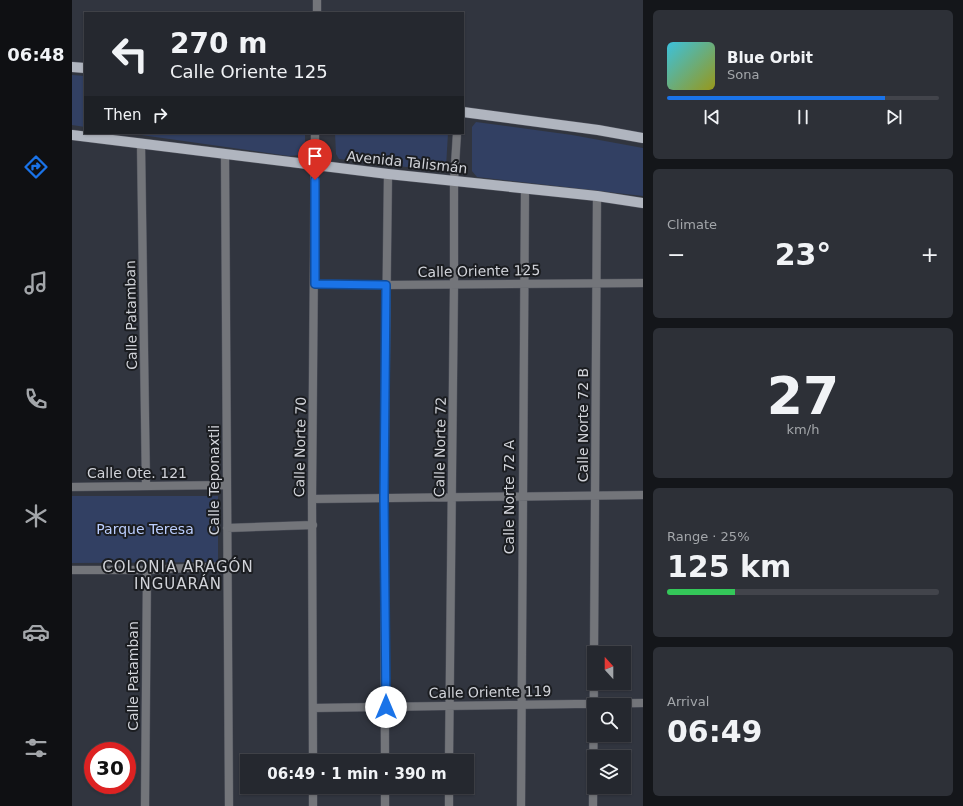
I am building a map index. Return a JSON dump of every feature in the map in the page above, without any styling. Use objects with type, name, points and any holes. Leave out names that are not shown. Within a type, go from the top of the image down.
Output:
[{"type":"main road","points":[[72,67],[84,68]]},
{"type":"main road","points":[[464,112],[598,130],[643,138]]},
{"type":"main road","name":"Avenida Talismán","points":[[72,135],[388,174],[597,196],[643,203]]},
{"type":"street","points":[[317,0],[317,12]]},
{"type":"street","name":"Calle Norte 70","points":[[313,754],[312,499],[315,284],[315,134]]},
{"type":"street","name":"Calle Norte 72","points":[[450,754],[454,181],[457,134]]},
{"type":"street","name":"Calle Patamban","points":[[141,144],[146,486]]},
{"type":"street","name":"Calle Teponaxtli","points":[[224,154],[229,806]]},
{"type":"street","points":[[386,754],[384,497],[388,174]]},
{"type":"street","name":"Calle Norte 72 A","points":[[521,806],[523,283],[525,189]]},
{"type":"street","name":"Calle Norte 72 B","points":[[594,646],[597,196]]},
{"type":"street","name":"Calle Oriente 125","points":[[315,284],[386,285],[643,283]]},
{"type":"street","name":"Calle Ote. 121","points":[[72,487],[227,486]]},
{"type":"street","points":[[312,499],[643,495]]},
{"type":"street","points":[[227,528],[313,525]]},
{"type":"street","points":[[72,570],[147,570],[227,566]]},
{"type":"street","name":"Calle Patamban","points":[[145,806],[147,570]]},
{"type":"street","name":"Calle Oriente 119","points":[[631,703],[643,703]]},
{"type":"street","name":"Calle Oriente 119","points":[[313,708],[587,704]]},
{"type":"street","points":[[593,806],[594,742]]},
{"type":"street","points":[[313,794],[313,806]]},
{"type":"street","points":[[385,794],[385,806]]},
{"type":"street","points":[[449,794],[449,806]]},
{"type":"green space","points":[[72,75],[84,76],[84,127],[72,125]]},
{"type":"green space","points":[[476,122],[572,135],[643,148],[643,196],[477,177],[472,171],[472,127]]},
{"type":"green space","points":[[134,134],[305,134],[305,148],[301,155],[289,156]]},
{"type":"green space","points":[[335,134],[448,134],[446,167],[440,171],[339,159],[336,154]]},
{"type":"green space","name":"Parque Teresa","points":[[72,496],[218,496],[218,562],[72,563]]},
{"type":"district","name":"COLONIA ARAGÓN INGUARÁN","points":[[178,576]]},
{"type":"route","points":[[315,180],[315,284],[386,285],[384,497],[386,707]]}]
